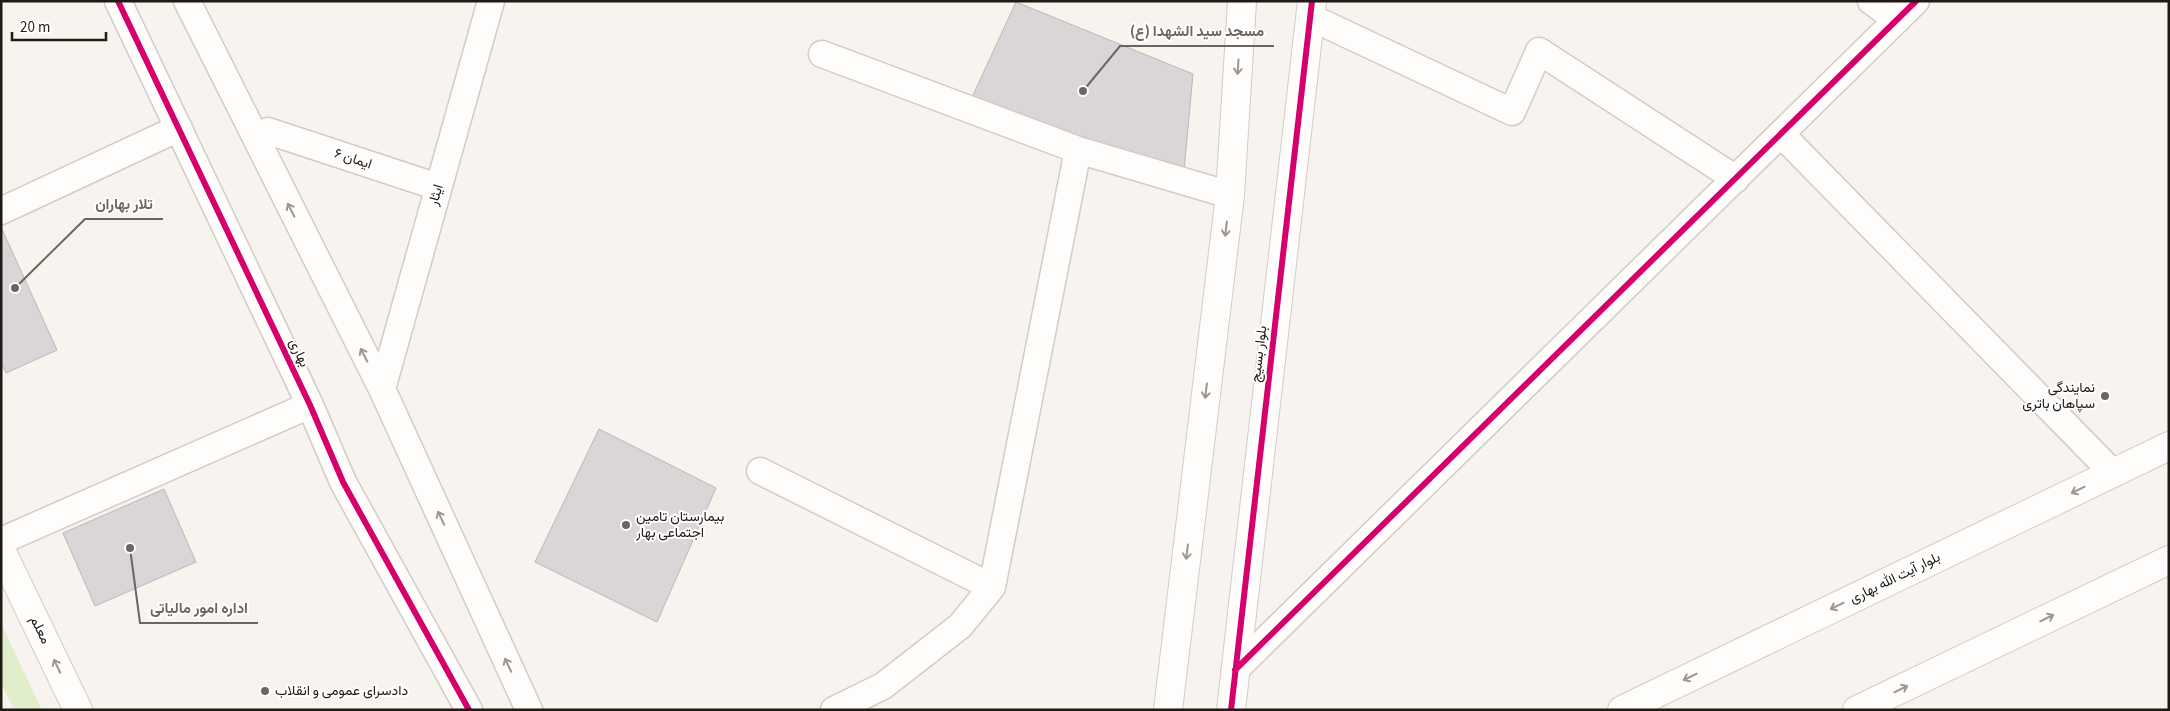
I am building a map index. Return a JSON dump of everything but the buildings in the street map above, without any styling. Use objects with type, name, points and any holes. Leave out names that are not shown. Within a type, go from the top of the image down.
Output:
[{"type":"street","name":"بهاری","points":[[118,1],[310,405],[343,482],[469,710]]},
{"type":"street","points":[[187,1],[382,389],[528,710]]},
{"type":"street","name":"ایثار","points":[[382,389],[491,1]]},
{"type":"street","points":[[1168,710],[1230,195],[1242,1]]},
{"type":"street","points":[[1871,1],[1897,20]]},
{"type":"street","points":[[1235,670],[1916,1]]},
{"type":"street","points":[[1311,9],[1512,112],[1539,51],[1736,179]]},
{"type":"street","name":"بلوار بسیج","points":[[1231,710],[1311,9]]},
{"type":"street","points":[[822,54],[1078,150],[1230,195]]},
{"type":"street","points":[[1,211],[179,128]]},
{"type":"street","name":"ایمان ۶","points":[[268,131],[438,187]]},
{"type":"street","points":[[1782,134],[2113,473]]},
{"type":"street","points":[[834,710],[883,686],[960,626],[992,587],[1078,150]]},
{"type":"street","points":[[1,541],[310,405]]},
{"type":"street","name":"بلوار آیت الله بهاری","points":[[1622,710],[2169,446]]},
{"type":"street","points":[[760,471],[992,587]]},
{"type":"street","name":"معلم","points":[[1,550],[78,710]]},
{"type":"street","points":[[1857,710],[2169,560]]},
{"type":"green space","points":[[1,624],[42,710],[14,710],[1,683]]},
{"type":"cycle path","points":[[118,1],[310,405],[343,482],[469,710]]},
{"type":"cycle path","points":[[1231,710],[1312,1]]},
{"type":"cycle path","points":[[1235,670],[1916,1]]},
{"type":"place","name":"مسجد سید الشهدا (ع)","points":[[1083,91]]},
{"type":"place","name":"تلار بهاران","points":[[15,288]]},
{"type":"place","name":"نمایندگی سپاهان باتری","points":[[2105,396]]},
{"type":"place","name":"بیمارستان تامین اجتماعی بهار","points":[[626,525]]},
{"type":"place","name":"اداره امور مالیاتی","points":[[130,548]]},
{"type":"place","name":"دادسرای عمومی و انقلاب","points":[[265,691]]}]
